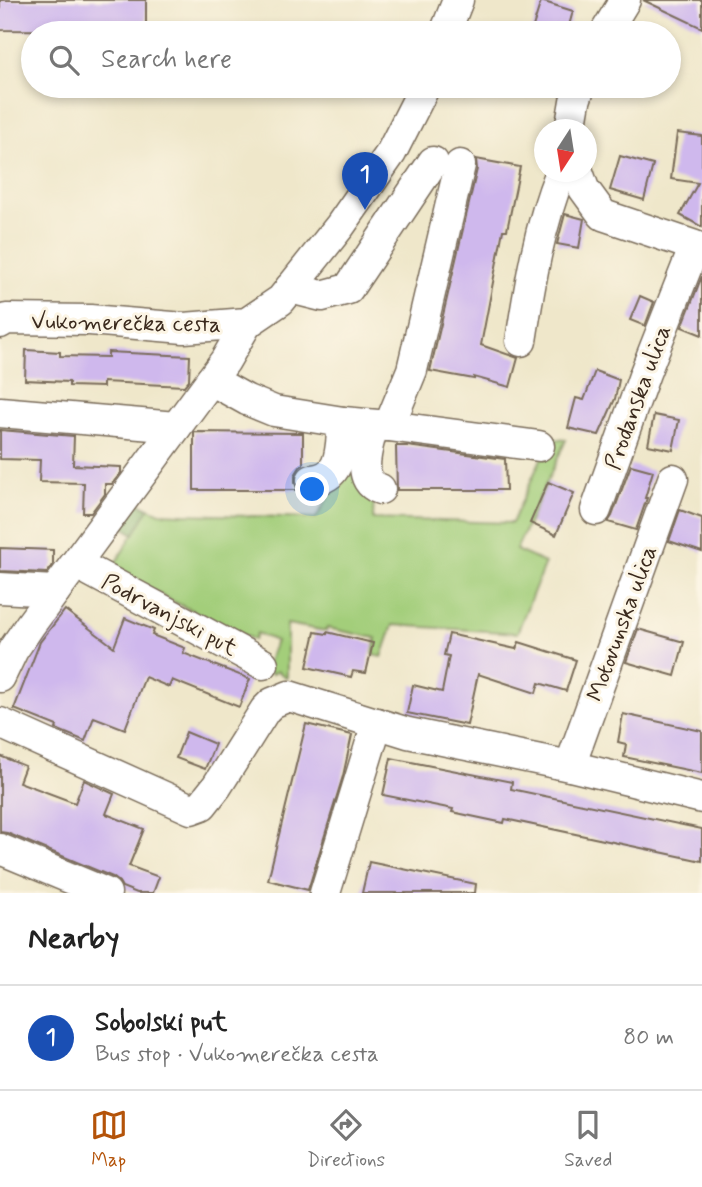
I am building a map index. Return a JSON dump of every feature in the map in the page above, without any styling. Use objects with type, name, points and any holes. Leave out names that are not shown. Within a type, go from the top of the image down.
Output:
[{"type":"street","points":[[450,21],[458,0]]},
{"type":"street","points":[[612,21],[625,0]]},
{"type":"street","name":"Vukomerečka cesta","points":[[0,323],[6,319],[90,320],[184,328],[247,323],[281,300],[341,226],[385,163],[420,98]]},
{"type":"street","points":[[572,119],[576,98]]},
{"type":"street","points":[[290,288],[322,296],[348,289],[447,164],[412,370],[381,425],[365,471],[372,485],[380,489]]},
{"type":"street","points":[[521,341],[534,256],[557,182]]},
{"type":"street","name":"Prodanska ulica","points":[[582,182],[603,215],[699,247],[645,373],[596,510]]},
{"type":"street","points":[[0,677],[13,650],[225,361],[247,323]]},
{"type":"street","points":[[211,380],[274,411],[539,446]]},
{"type":"street","points":[[0,412],[176,427]]},
{"type":"street","points":[[312,480],[326,477],[335,469],[343,422]]},
{"type":"street","name":"Motovunska ulica","points":[[570,766],[673,479]]},
{"type":"street","name":"Podrvanjski put","points":[[77,564],[263,664]]},
{"type":"street","points":[[0,588],[55,591]]},
{"type":"street","points":[[0,723],[191,809],[202,806],[217,786],[265,710],[272,703],[289,696],[408,733],[570,766],[702,798]]},
{"type":"street","points":[[325,893],[377,723]]},
{"type":"street","points":[[0,849],[106,893]]},
{"type":"green space","points":[[550,439],[566,440],[516,550],[545,563],[517,633],[393,625],[382,657],[373,655],[376,638],[327,628],[326,631],[287,624],[287,678],[277,671],[272,674],[265,669],[276,641],[257,633],[254,640],[168,599],[113,567],[149,508],[160,513],[316,518],[348,465],[374,497],[373,519],[512,523]]},
{"type":"green space","points":[[139,503],[149,508],[134,534],[120,525]]},
{"type":"building","points":[[0,0],[146,0],[146,21],[21,21],[21,30],[0,30]]},
{"type":"building","points":[[643,0],[702,0],[702,28]]},
{"type":"building","points":[[541,1],[573,11],[570,21],[535,21]]},
{"type":"building","points":[[677,133],[702,136],[702,227],[680,215],[698,183],[671,179]]},
{"type":"building","points":[[620,156],[653,165],[644,200],[610,190]]},
{"type":"building","points":[[476,159],[520,167],[507,230],[503,230],[481,345],[518,358],[510,387],[474,377],[430,371],[477,169]]},
{"type":"building","points":[[565,214],[584,219],[579,248],[557,244]]},
{"type":"building","points":[[702,276],[702,335],[682,327]]},
{"type":"building","points":[[640,296],[654,302],[645,326],[630,320]]},
{"type":"building","points":[[26,350],[60,352],[60,356],[108,357],[108,352],[190,356],[189,380],[184,386],[103,382],[103,387],[25,380]]},
{"type":"building","points":[[595,371],[619,380],[615,399],[599,435],[568,428],[576,398],[584,400]]},
{"type":"building","points":[[654,415],[679,420],[673,450],[648,445]]},
{"type":"building","points":[[0,430],[74,436],[73,465],[121,467],[121,473],[112,484],[105,484],[105,494],[91,513],[83,513],[84,483],[39,482],[40,460],[0,459]]},
{"type":"building","points":[[194,432],[303,433],[303,465],[295,475],[298,490],[194,490]]},
{"type":"building","points":[[396,446],[505,459],[506,490],[397,490]]},
{"type":"building","points":[[631,465],[653,471],[636,530],[608,522]]},
{"type":"building","points":[[548,482],[574,493],[556,535],[530,523]]},
{"type":"building","points":[[680,510],[702,518],[702,552],[669,541]]},
{"type":"building","points":[[0,548],[53,550],[53,565],[47,573],[0,571]]},
{"type":"building","points":[[65,610],[114,647],[125,618],[154,630],[152,635],[185,648],[183,653],[250,679],[239,707],[172,680],[169,687],[145,677],[125,729],[94,717],[85,741],[56,729],[57,726],[14,709],[40,642]]},
{"type":"building","points":[[638,629],[684,642],[675,676],[626,662]]},
{"type":"building","points":[[315,632],[327,632],[373,643],[366,673],[353,671],[351,677],[307,667]]},
{"type":"building","points":[[449,634],[516,649],[519,642],[576,660],[566,691],[539,683],[536,693],[478,674],[467,725],[407,713],[413,685],[442,692],[449,656],[444,655]]},
{"type":"building","points":[[623,714],[702,731],[702,773],[624,757],[626,744],[618,742]]},
{"type":"building","points":[[306,724],[352,735],[343,776],[308,890],[268,880]]},
{"type":"building","points":[[186,732],[215,744],[205,769],[176,758]]},
{"type":"building","points":[[0,756],[25,766],[19,782],[75,803],[84,780],[114,794],[106,814],[144,829],[129,866],[159,877],[153,893],[137,893],[122,887],[113,877],[0,832]]},
{"type":"building","points":[[391,758],[512,782],[511,789],[702,829],[702,861],[505,819],[504,823],[452,812],[453,809],[383,795]]},
{"type":"building","points":[[369,862],[476,884],[475,893],[362,893]]},
{"type":"place","name":"Sobolski put","points":[[365,210]]}]
